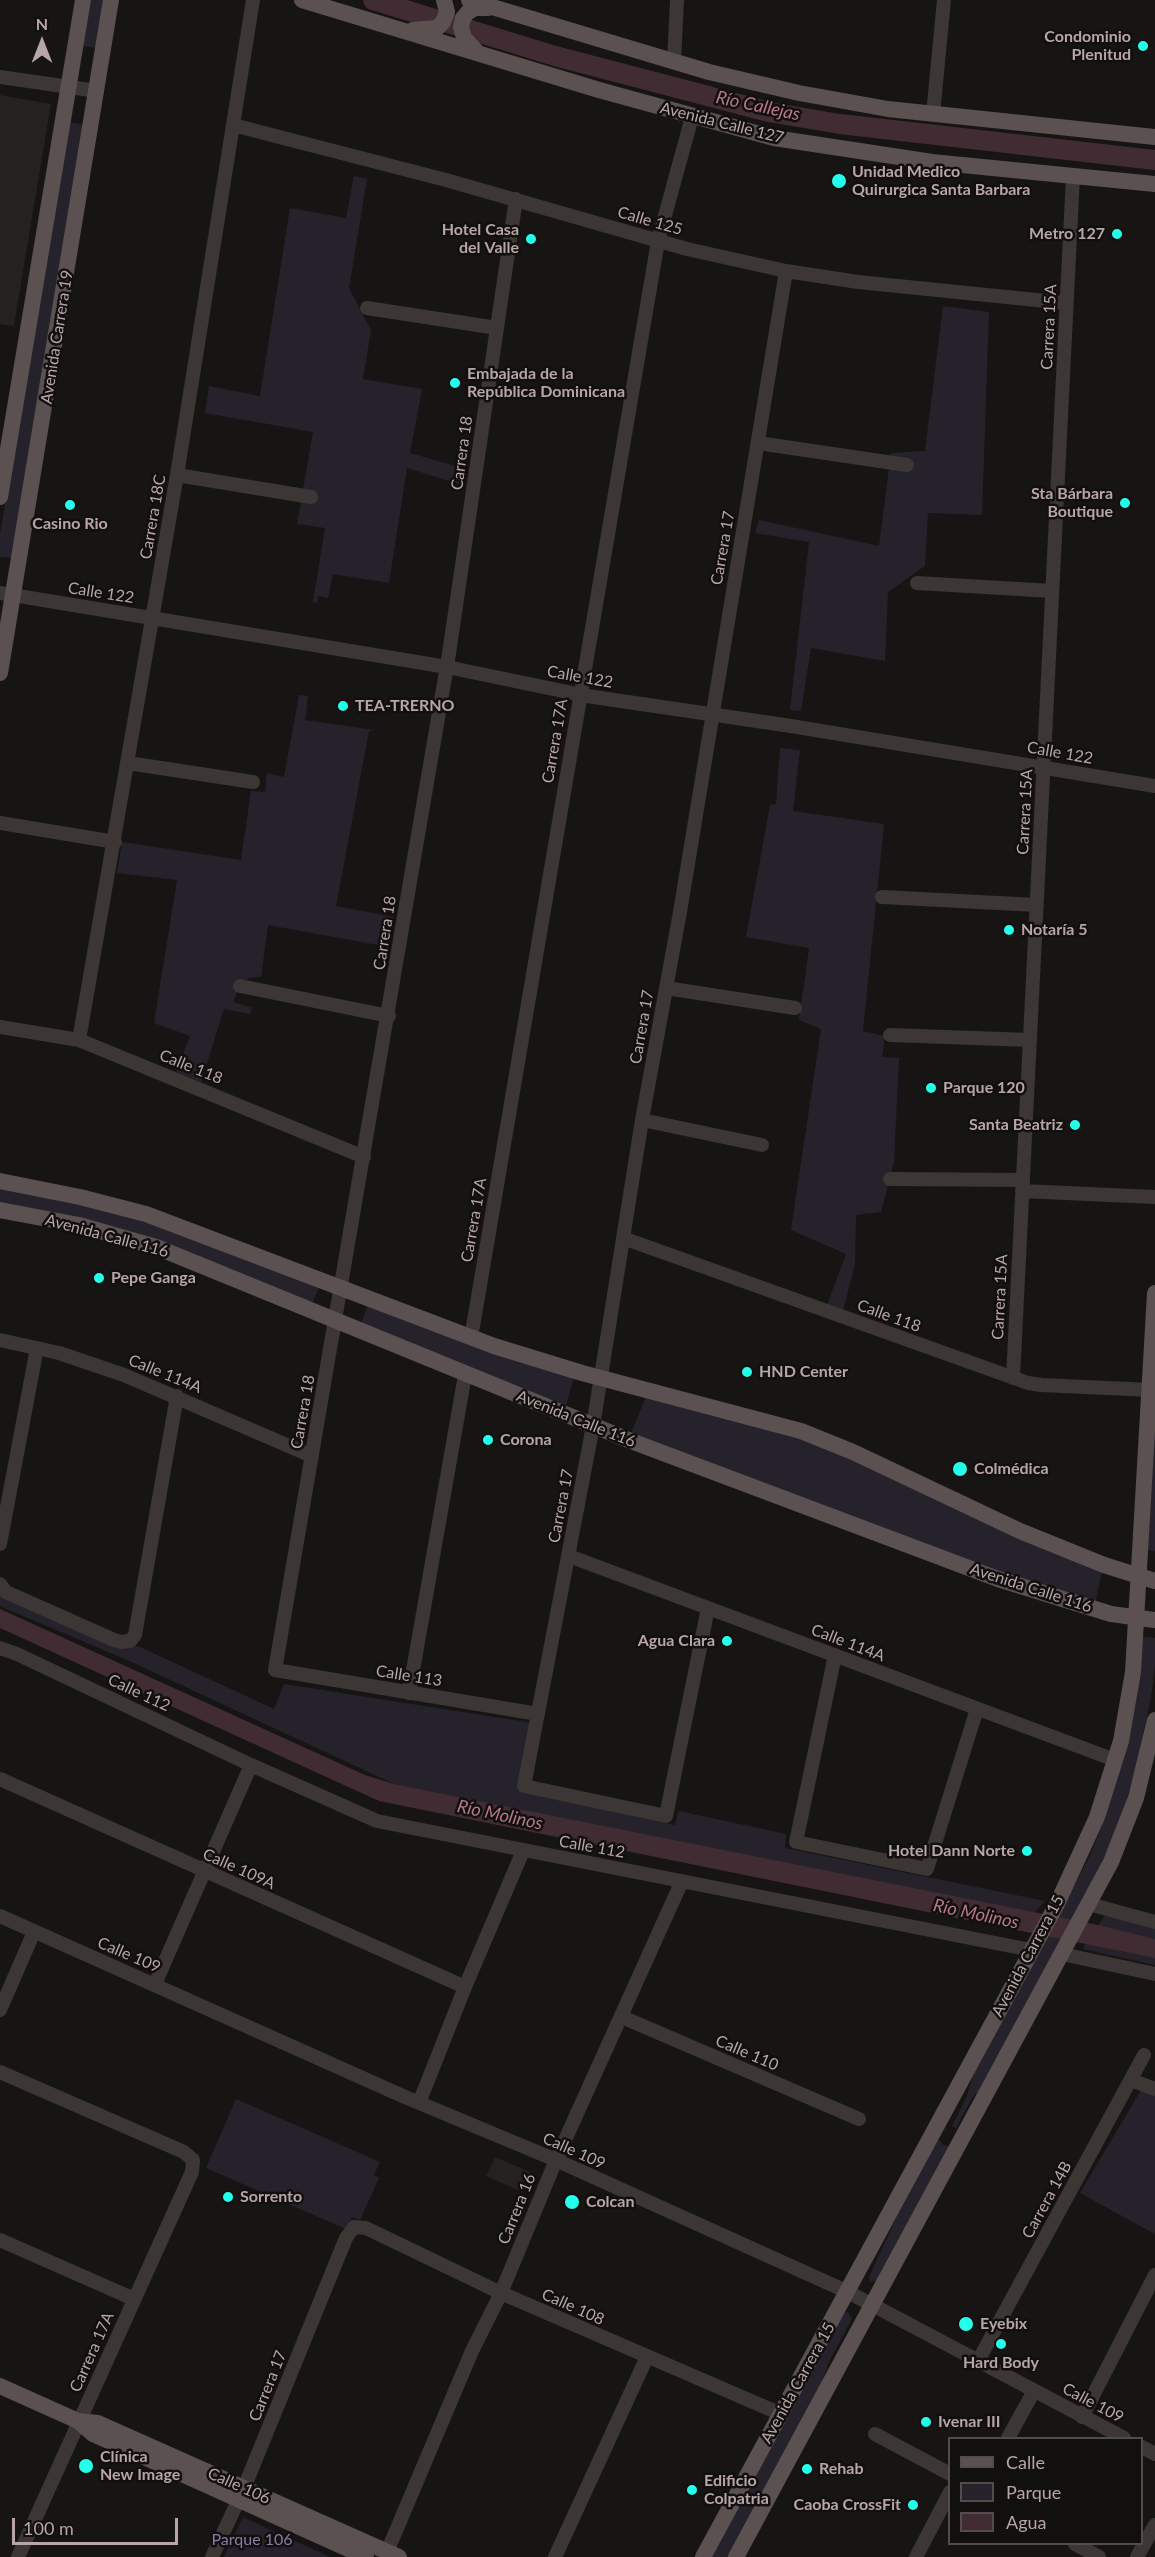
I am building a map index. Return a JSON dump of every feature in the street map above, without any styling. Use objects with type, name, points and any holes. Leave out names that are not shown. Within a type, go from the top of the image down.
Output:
[{"type":"main road","name":"Avenida Carrera 19","points":[[0,497],[83,0]]},
{"type":"main road","name":"Avenida Carrera 19","points":[[0,673],[7,594],[97,92],[111,0]]},
{"type":"main road","name":"Avenida Calle 127","points":[[302,0],[692,117],[774,138],[880,155],[1155,184]]},
{"type":"main road","points":[[394,28],[424,31],[437,28],[443,22],[447,12],[444,0]]},
{"type":"main road","points":[[478,54],[464,38],[461,27],[463,18],[472,4],[495,8],[674,62],[799,93],[888,109],[1155,137]]},
{"type":"main road","name":"Avenida Calle 116","points":[[0,1181],[80,1197],[146,1214],[471,1338],[601,1378],[785,1426],[821,1438],[1020,1530],[1104,1565],[1147,1579]]},
{"type":"main road","name":"Avenida Calle 116","points":[[0,1210],[79,1225],[156,1247],[593,1426],[998,1579],[1111,1614],[1155,1620]]},
{"type":"main road","name":"Avenida Carrera 15","points":[[703,2557],[1057,1904],[1097,1817],[1115,1760],[1130,1694],[1137,1618],[1147,1579],[1155,1293]]},
{"type":"main road","name":"Avenida Carrera 15","points":[[736,2557],[1087,1907],[1130,1818],[1155,1720]]},
{"type":"main road","points":[[964,2075],[959,2098],[942,2130],[945,2138],[950,2140],[956,2137],[973,2105],[989,2088]]},
{"type":"main road","name":"Calle 106","points":[[0,2386],[78,2421],[93,2434],[393,2554]]},
{"type":"main road","name":"Calle 106","points":[[241,2494],[366,2557]]},
{"type":"street","name":"Carrera 18C","points":[[79,1040],[177,475],[253,0]]},
{"type":"street","points":[[674,62],[677,0]]},
{"type":"street","points":[[933,114],[944,0]]},
{"type":"street","points":[[0,77],[97,92]]},
{"type":"street","name":"Carrera 17A","points":[[471,1338],[658,241],[692,117]]},
{"type":"street","name":"Calle 125","points":[[233,125],[516,199],[658,241],[786,272],[858,282],[1066,303]]},
{"type":"street","name":"Carrera 15A","points":[[1013,1378],[1072,176]]},
{"type":"street","name":"Carrera 18","points":[[275,1671],[447,667],[516,199]]},
{"type":"street","name":"Carrera 17","points":[[708,1608],[666,1816],[524,1786],[593,1426],[642,1120],[786,272]]},
{"type":"street","points":[[367,308],[497,327]]},
{"type":"street","points":[[758,443],[907,465]]},
{"type":"street","points":[[177,475],[311,497]]},
{"type":"street","points":[[917,583],[1052,591]]},
{"type":"street","name":"Calle 122","points":[[7,594],[447,667],[580,694],[711,716],[791,726],[1155,786]]},
{"type":"street","points":[[128,763],[253,782]]},
{"type":"street","points":[[0,823],[115,842]]},
{"type":"street","points":[[882,897],[1037,905]]},
{"type":"street","points":[[240,986],[388,1016]]},
{"type":"street","points":[[666,988],[795,1008]]},
{"type":"street","name":"Calle 118","points":[[0,1027],[79,1040],[364,1157]]},
{"type":"street","points":[[890,1035],[1030,1040]]},
{"type":"street","points":[[642,1120],[762,1145]]},
{"type":"street","points":[[891,1179],[1022,1186],[1155,1197]]},
{"type":"street","name":"Calle 118","points":[[623,1238],[1013,1378],[1041,1385],[1151,1390]]},
{"type":"street","name":"Calle 114A","points":[[0,1341],[37,1348],[95,1364],[177,1396],[312,1456]]},
{"type":"street","points":[[0,1544],[37,1348]]},
{"type":"street","points":[[409,1693],[465,1375]]},
{"type":"street","points":[[0,1584],[6,1592],[114,1640],[130,1641],[137,1628],[177,1396]]},
{"type":"street","name":"Calle 114A","points":[[568,1556],[1115,1760]]},
{"type":"street","name":"Calle 112","points":[[0,1648],[377,1821],[682,1881],[1035,1944]]},
{"type":"street","points":[[835,1655],[796,1842],[927,1869],[977,1709]]},
{"type":"street","name":"Calle 113","points":[[275,1671],[538,1714]]},
{"type":"street","points":[[155,1984],[251,1765]]},
{"type":"street","name":"Calle 109A","points":[[0,1779],[465,1987]]},
{"type":"street","points":[[419,2103],[523,1851]]},
{"type":"street","name":"Carrera 16","points":[[393,2554],[472,2351],[501,2293],[556,2160],[682,1881]]},
{"type":"street","points":[[1087,1907],[1155,1922]]},
{"type":"street","name":"Calle 109","points":[[0,1916],[419,2103],[556,2160],[848,2292],[1120,2437]]},
{"type":"street","points":[[0,2010],[34,1932]]},
{"type":"street","points":[[1064,1949],[1155,1974]]},
{"type":"street","name":"Calle 110","points":[[622,2017],[859,2119]]},
{"type":"street","name":"Carrera 14B","points":[[978,2361],[1144,2055]]},
{"type":"street","name":"Carrera 17A","points":[[0,2072],[184,2152],[193,2160],[192,2172],[18,2557]]},
{"type":"street","points":[[1131,2080],[1155,2089]]},
{"type":"street","name":"Carrera 17","points":[[212,2557],[241,2494],[346,2238],[354,2227]]},
{"type":"street","name":"Calle 108","points":[[354,2227],[366,2228],[501,2293],[781,2414]]},
{"type":"street","points":[[0,2240],[134,2299]]},
{"type":"street","points":[[1082,2417],[1155,2275]]},
{"type":"street","points":[[555,2557],[647,2357]]},
{"type":"street","points":[[1009,2437],[1034,2391]]},
{"type":"street","points":[[875,2434],[948,2473]]},
{"type":"street","points":[[916,2557],[948,2496]]},
{"type":"street","points":[[1137,2557],[1155,2525]]},
{"type":"street","points":[[1077,2545],[1094,2556]]},
{"type":"shaded area","points":[[0,95],[51,104],[14,326],[0,324]]},
{"type":"shaded area","points":[[495,2157],[530,2172],[522,2192],[486,2176]]},
{"type":"green space","points":[[91,0],[104,0],[96,48],[83,46]]},
{"type":"green space","points":[[69,122],[84,125],[12,558],[0,557],[0,534]]},
{"type":"green space","points":[[354,176],[367,179],[349,288],[371,330],[363,379],[422,389],[410,453],[462,468],[459,484],[407,468],[389,583],[333,574],[328,598],[318,596],[317,603],[313,602],[325,528],[297,524],[313,432],[205,413],[209,386],[260,396],[290,208],[346,218]]},
{"type":"green space","points":[[943,306],[989,312],[982,515],[928,513],[925,566],[888,592],[885,661],[811,648],[801,711],[790,710],[809,542],[755,533],[759,520],[879,546],[891,453],[925,451]]},
{"type":"green space","points":[[299,695],[308,696],[305,720],[375,730],[369,731],[336,906],[394,917],[389,947],[268,925],[261,977],[249,978],[240,986],[233,1002],[252,1008],[250,1014],[224,1009],[201,1082],[176,1072],[190,1036],[154,1023],[177,880],[117,873],[122,842],[241,860],[251,791],[265,792],[267,773],[284,777]]},
{"type":"green space","points":[[780,748],[800,750],[793,811],[884,824],[863,1031],[885,1036],[882,1057],[899,1058],[894,1162],[881,1212],[856,1215],[855,1264],[843,1311],[827,1305],[846,1254],[791,1230],[821,1029],[799,1020],[809,948],[746,937],[770,805],[776,804]]},
{"type":"green space","points":[[0,1187],[127,1214],[320,1285],[312,1304],[0,1204]]},
{"type":"green space","points":[[368,1304],[574,1377],[565,1409],[360,1327]]},
{"type":"green space","points":[[646,1397],[789,1434],[1102,1571],[1095,1604],[1034,1586],[631,1433]]},
{"type":"green space","points":[[1155,1418],[1155,1551],[1147,1550]]},
{"type":"green space","points":[[0,1593],[119,1642],[140,1647],[274,1709],[284,1684],[533,1723],[525,1791],[675,1825],[679,1811],[786,1834],[785,1848],[1045,1901],[1033,1914],[394,1784],[134,1663],[0,1606]]},
{"type":"green space","points":[[1143,1637],[1155,1638],[1155,1665],[1151,1697],[1137,1762],[1119,1828],[1073,1921],[1058,1918],[1089,1857],[1104,1821]]},
{"type":"green space","points":[[1105,1915],[1155,1927],[1155,1939],[1098,1926]]},
{"type":"green space","points":[[1048,1936],[1061,1939],[981,2089],[972,2098],[956,2128],[952,2126],[967,2096],[973,2075]]},
{"type":"green space","points":[[1086,1943],[1155,1958],[1155,1965],[1083,1949]]},
{"type":"green space","points":[[1141,2090],[1155,2096],[1155,2234],[1080,2193]]},
{"type":"green space","points":[[236,2099],[380,2162],[374,2175],[379,2178],[360,2220],[352,2217],[346,2229],[206,2168]]},
{"type":"green space","points":[[938,2139],[943,2145],[952,2146],[879,2280],[871,2282],[869,2278],[898,2214]]},
{"type":"green space","points":[[848,2312],[852,2319],[829,2362],[815,2399],[730,2557],[711,2557],[843,2313]]},
{"type":"green space","name":"Parque 106","points":[[243,2517],[330,2557],[224,2557]]},
{"type":"water","name":"Río Molinos","points":[[0,1609],[365,1775],[394,1784],[1098,1925],[1155,1939],[1155,1958],[379,1801],[0,1628]]},
{"type":"waterway","name":"Río Callejas","points":[[373,0],[555,56],[769,112],[840,124],[1155,160]]},
{"type":"place","name":"Condominio Plenitud","points":[[1143,46]]},
{"type":"place","name":"Unidad Medico Quirurgica Santa Barbara","points":[[839,181]]},
{"type":"place","name":"Metro 127","points":[[1117,234]]},
{"type":"place","name":"Hotel Casa del Valle","points":[[531,239]]},
{"type":"place","name":"Embajada de la República Dominicana","points":[[455,383]]},
{"type":"place","name":"Sta Bárbara Boutique","points":[[1125,503]]},
{"type":"place","name":"Casino Rio","points":[[70,505]]},
{"type":"place","name":"TEA-TRERNO","points":[[343,706]]},
{"type":"place","name":"Notaría 5","points":[[1009,930]]},
{"type":"place","name":"Parque 120","points":[[931,1088]]},
{"type":"place","name":"Santa Beatriz","points":[[1075,1125]]},
{"type":"place","name":"Pepe Ganga","points":[[99,1278]]},
{"type":"place","name":"HND Center","points":[[747,1372]]},
{"type":"place","name":"Corona","points":[[488,1440]]},
{"type":"place","name":"Colmédica","points":[[960,1469]]},
{"type":"place","name":"Agua Clara","points":[[727,1641]]},
{"type":"place","name":"Hotel Dann Norte","points":[[1027,1851]]},
{"type":"place","name":"Sorrento","points":[[228,2197]]},
{"type":"place","name":"Colcan","points":[[572,2202]]},
{"type":"place","name":"Eyebix","points":[[966,2324]]},
{"type":"place","name":"Hard Body","points":[[1001,2344]]},
{"type":"place","name":"Ivenar III","points":[[926,2422]]},
{"type":"place","name":"Clínica New Image","points":[[86,2466]]},
{"type":"place","name":"Rehab","points":[[807,2469]]},
{"type":"place","name":"Edificio Colpatria","points":[[692,2490]]},
{"type":"place","name":"Caoba CrossFit","points":[[913,2505]]}]
